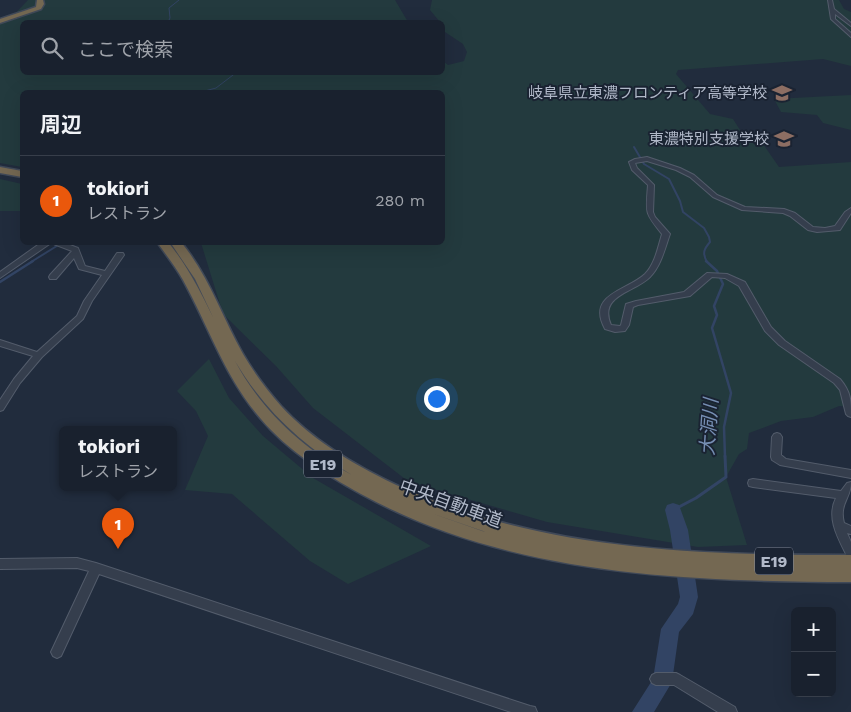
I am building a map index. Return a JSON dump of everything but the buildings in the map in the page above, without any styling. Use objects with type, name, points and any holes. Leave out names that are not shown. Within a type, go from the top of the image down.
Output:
[{"type":"highway","points":[[0,21],[39,8],[40,0]]},
{"type":"highway","points":[[0,170],[20,174]]},
{"type":"highway","points":[[0,176],[20,180]]},
{"type":"highway","name":"中央自動車道","points":[[164,245],[187,275],[220,347],[239,380],[267,417],[306,452],[354,484],[417,516],[495,541],[582,554],[698,565],[851,575]]},
{"type":"highway","name":"中央自動車道","points":[[177,245],[197,272],[231,344],[251,377],[278,411],[316,444],[363,475],[424,505],[499,530],[582,554]]},
{"type":"highway","name":"中央自動車道","points":[[698,565],[851,562]]},
{"type":"street","points":[[830,0],[833,19],[851,36]]},
{"type":"street","points":[[832,10],[851,25]]},
{"type":"street","points":[[851,210],[837,228],[814,230],[784,211],[744,209],[715,196],[692,176],[678,169],[647,159],[632,162],[634,169],[651,185],[650,212],[666,234],[662,248],[646,277],[616,293],[608,302],[604,317],[608,327],[622,329],[625,325],[629,306],[648,300],[686,294],[710,275],[727,276],[742,284],[768,329],[782,344],[837,381],[844,389],[851,414]]},
{"type":"street","points":[[0,276],[44,245]]},
{"type":"street","points":[[61,245],[76,251],[82,267],[107,274]]},
{"type":"street","points":[[53,277],[76,251]]},
{"type":"street","points":[[0,408],[17,381],[39,356],[80,317],[88,301],[120,255]]},
{"type":"street","points":[[0,343],[39,356]]},
{"type":"street","points":[[777,437],[776,457],[784,462],[851,474]]},
{"type":"street","points":[[753,483],[842,495]]},
{"type":"street","points":[[851,486],[842,495],[837,512],[839,526],[851,553]]},
{"type":"street","points":[[839,526],[851,530]]},
{"type":"street","points":[[0,564],[77,563],[96,568],[530,712]]},
{"type":"street","points":[[57,652],[96,568]]},
{"type":"street","points":[[662,679],[676,679],[730,712]]},
{"type":"green space","points":[[28,0],[395,0],[407,20],[20,20],[20,75],[445,75],[445,63],[448,65],[464,61],[467,52],[463,44],[445,32],[445,20],[438,20],[430,10],[432,0],[839,0],[844,9],[851,12],[851,66],[823,59],[678,70],[676,74],[710,114],[733,119],[747,141],[763,144],[779,167],[851,162],[851,407],[839,406],[813,417],[781,421],[749,433],[747,449],[739,454],[726,477],[747,545],[698,547],[547,522],[409,482],[313,408],[276,366],[223,314],[202,245],[445,245],[445,90],[20,90],[20,167],[0,163],[0,21],[9,20]]},
{"type":"green space","points":[[851,95],[851,130],[823,123],[817,115],[781,112],[774,99]]},
{"type":"green space","points":[[0,179],[20,184],[20,211],[0,211]]},
{"type":"green space","points":[[209,359],[229,398],[263,436],[313,478],[431,546],[348,584],[310,561],[232,494],[185,490],[208,436],[196,411],[177,391]]},
{"type":"waterway","points":[[169,20],[169,8],[179,0]]},
{"type":"waterway","points":[[208,90],[216,88],[233,75]]},
{"type":"waterway","name":"大洞川","points":[[634,147],[644,164],[669,179],[680,201],[683,212],[704,228],[710,242],[704,251],[707,262]]},
{"type":"waterway","points":[[31,262],[58,245]]},
{"type":"waterway","points":[[0,282],[33,261]]},
{"type":"waterway","name":"大洞川","points":[[707,262],[717,271],[723,284],[714,306],[717,315],[712,328],[731,393],[724,427],[725,457]]},
{"type":"waterway","name":"大洞川","points":[[673,510],[696,498],[726,477],[725,456]]},
{"type":"waterway","name":"大洞川","points":[[642,712],[662,682],[670,629],[686,608],[689,597],[679,530],[673,510]]},
{"type":"place","name":"岐阜県立東濃フロンティア高等学校","points":[[782,93]]},
{"type":"place","name":"東濃特別支援学校","points":[[784,139]]},
{"type":"place","name":"tokiori","points":[[118,549]]}]
